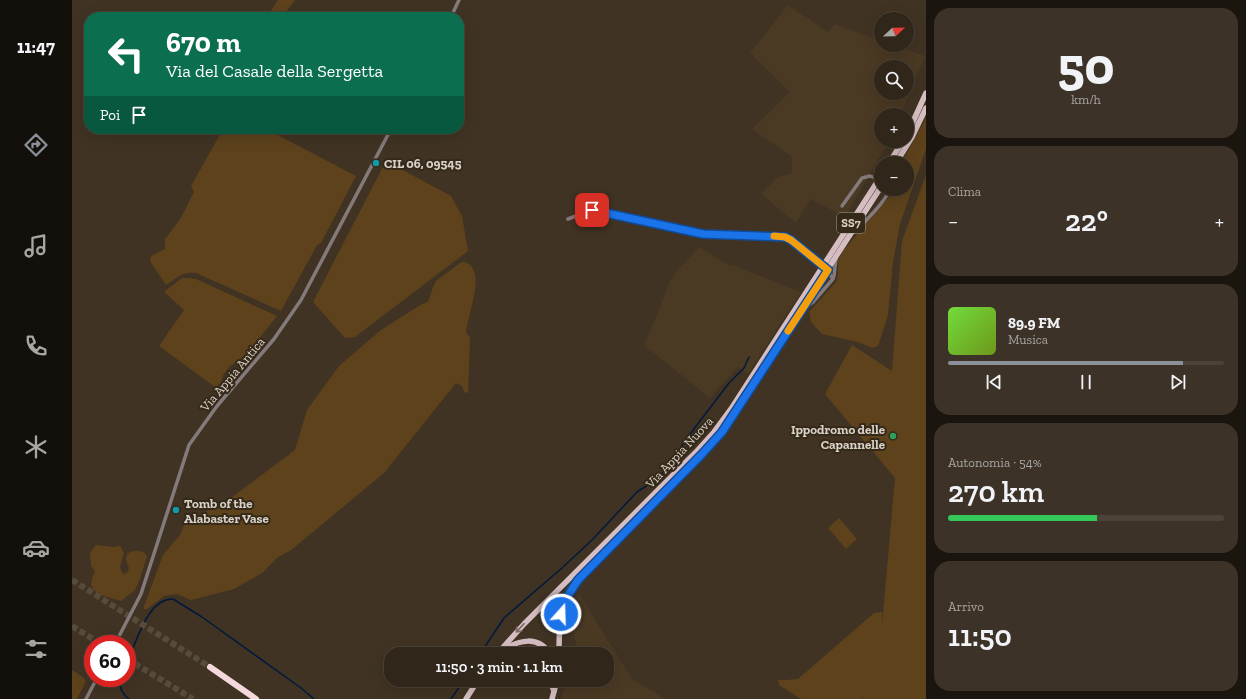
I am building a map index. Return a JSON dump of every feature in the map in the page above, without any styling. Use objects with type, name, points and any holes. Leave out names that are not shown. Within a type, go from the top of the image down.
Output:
[{"type":"highway","points":[[210,667],[256,699]]},
{"type":"main road","points":[[914,119],[926,92]]},
{"type":"main road","points":[[900,156],[912,137],[926,108]]},
{"type":"main road","name":"Via Appia Nuova","points":[[503,647],[524,624],[709,439],[825,268],[874,189]]},
{"type":"main road","name":"Via Appia Nuova","points":[[559,647],[561,614],[565,600],[575,583],[717,437],[734,414],[803,309],[825,268],[836,257],[875,196]]},
{"type":"main road","points":[[508,647],[515,643],[528,641],[540,644],[544,647]]},
{"type":"main road","points":[[466,699],[474,687]]},
{"type":"main road","points":[[552,687],[554,691]]},
{"type":"main road","points":[[552,699],[555,687]]},
{"type":"street","points":[[453,12],[460,0]]},
{"type":"street","name":"Via Appia Antica","points":[[120,635],[141,594],[189,445],[217,406],[274,339],[301,300],[388,134]]},
{"type":"street","points":[[842,206],[862,178],[870,176],[874,177]]},
{"type":"street","points":[[850,235],[887,196]]},
{"type":"street","points":[[568,219],[594,210],[703,234],[785,237],[791,240],[825,268],[833,279]]},
{"type":"street","points":[[803,309],[813,302],[833,279],[836,257]]},
{"type":"street","points":[[86,699],[92,687]]},
{"type":"shaded area","points":[[278,0],[295,0],[286,12],[270,12]]},
{"type":"shaded area","points":[[788,5],[828,32],[835,24],[874,38],[874,52],[913,52],[925,56],[914,82],[914,60],[874,60],[874,100],[906,100],[903,108],[874,108],[874,148],[885,148],[880,156],[874,156],[874,167],[845,217],[810,199],[796,223],[761,194],[778,177],[792,173],[792,157],[752,129],[790,92],[750,53]]},
{"type":"shaded area","points":[[926,118],[926,149],[914,184],[914,156],[905,156],[909,148],[914,148],[914,140]]},
{"type":"shaded area","points":[[220,134],[276,134],[356,176],[321,243],[317,245],[281,311],[196,273],[184,274],[166,285],[150,261],[151,256],[165,249],[165,239],[181,218],[194,192],[191,186]]},
{"type":"shaded area","points":[[386,161],[451,196],[462,216],[468,251],[355,337],[345,338],[313,302]]},
{"type":"shaded area","name":"Ippodromo delle Capannelle","points":[[926,175],[926,699],[863,699],[863,696],[862,699],[801,699],[779,685],[778,680],[798,679],[874,613],[882,612],[882,625],[895,478],[825,394],[852,345],[892,371],[902,241]]},
{"type":"shaded area","points":[[890,196],[910,196],[900,224],[893,262],[888,315],[878,346],[872,348],[858,342],[822,334],[811,322],[809,312],[836,282],[838,275],[838,260],[843,251]]},
{"type":"shaded area","points":[[699,247],[732,267],[733,265],[801,292],[748,374],[738,367],[710,398],[644,345],[670,280]]},
{"type":"shaded area","points":[[464,262],[472,267],[475,273],[476,281],[474,298],[466,332],[470,338],[468,393],[464,392],[462,386],[456,383],[384,473],[290,551],[278,557],[262,573],[234,589],[191,600],[177,594],[164,596],[147,609],[143,609],[163,555],[180,535],[185,523],[231,498],[295,450],[307,410],[339,366],[381,330],[422,304],[428,302],[436,281],[460,263]]},
{"type":"shaded area","points":[[182,278],[196,279],[277,316],[246,355],[229,367],[223,375],[220,384],[215,387],[159,346],[184,310],[164,292]]},
{"type":"shaded area","points":[[839,518],[857,539],[846,549],[828,528]]},
{"type":"shaded area","points":[[96,545],[114,547],[120,546],[124,553],[120,567],[123,574],[127,573],[129,568],[126,560],[127,554],[138,551],[143,552],[147,556],[135,590],[121,601],[98,593],[91,585],[95,572],[91,565],[90,553]]},
{"type":"shaded area","points":[[579,594],[612,647],[575,647],[576,643],[569,620],[574,598]]},
{"type":"shaded area","points":[[614,650],[632,679],[666,699],[561,699],[565,687],[614,687]]},
{"type":"shaded area","points":[[72,670],[83,677],[84,685],[77,699],[72,699]]},
{"type":"waterway","points":[[485,647],[504,618],[592,540],[637,492],[657,479],[673,460],[687,438],[729,383],[744,368],[749,357]]},
{"type":"waterway","points":[[136,641],[144,623],[156,606],[164,601],[173,599],[202,617],[314,699]]},
{"type":"waterway","points":[[120,687],[124,695],[129,699]]},
{"type":"waterway","points":[[451,699],[459,687]]},
{"type":"tunnel","points":[[72,580],[210,667]]},
{"type":"tunnel","points":[[72,626],[86,635]]},
{"type":"tunnel","points":[[136,664],[193,699]]},
{"type":"slow traffic","points":[[774,236],[788,238],[828,270],[788,331]]},
{"type":"place","name":"CIL 06, 09545","points":[[376,163]]},
{"type":"place","name":"Ippodromo delle Capannelle","points":[[893,436]]},
{"type":"place","name":"Tomb of the Alabaster Vase","points":[[176,510]]},
{"type":"route","points":[[561,614],[565,600],[572,587],[578,580],[722,432],[828,270],[791,240],[785,237],[703,234],[604,211],[592,210]]}]
